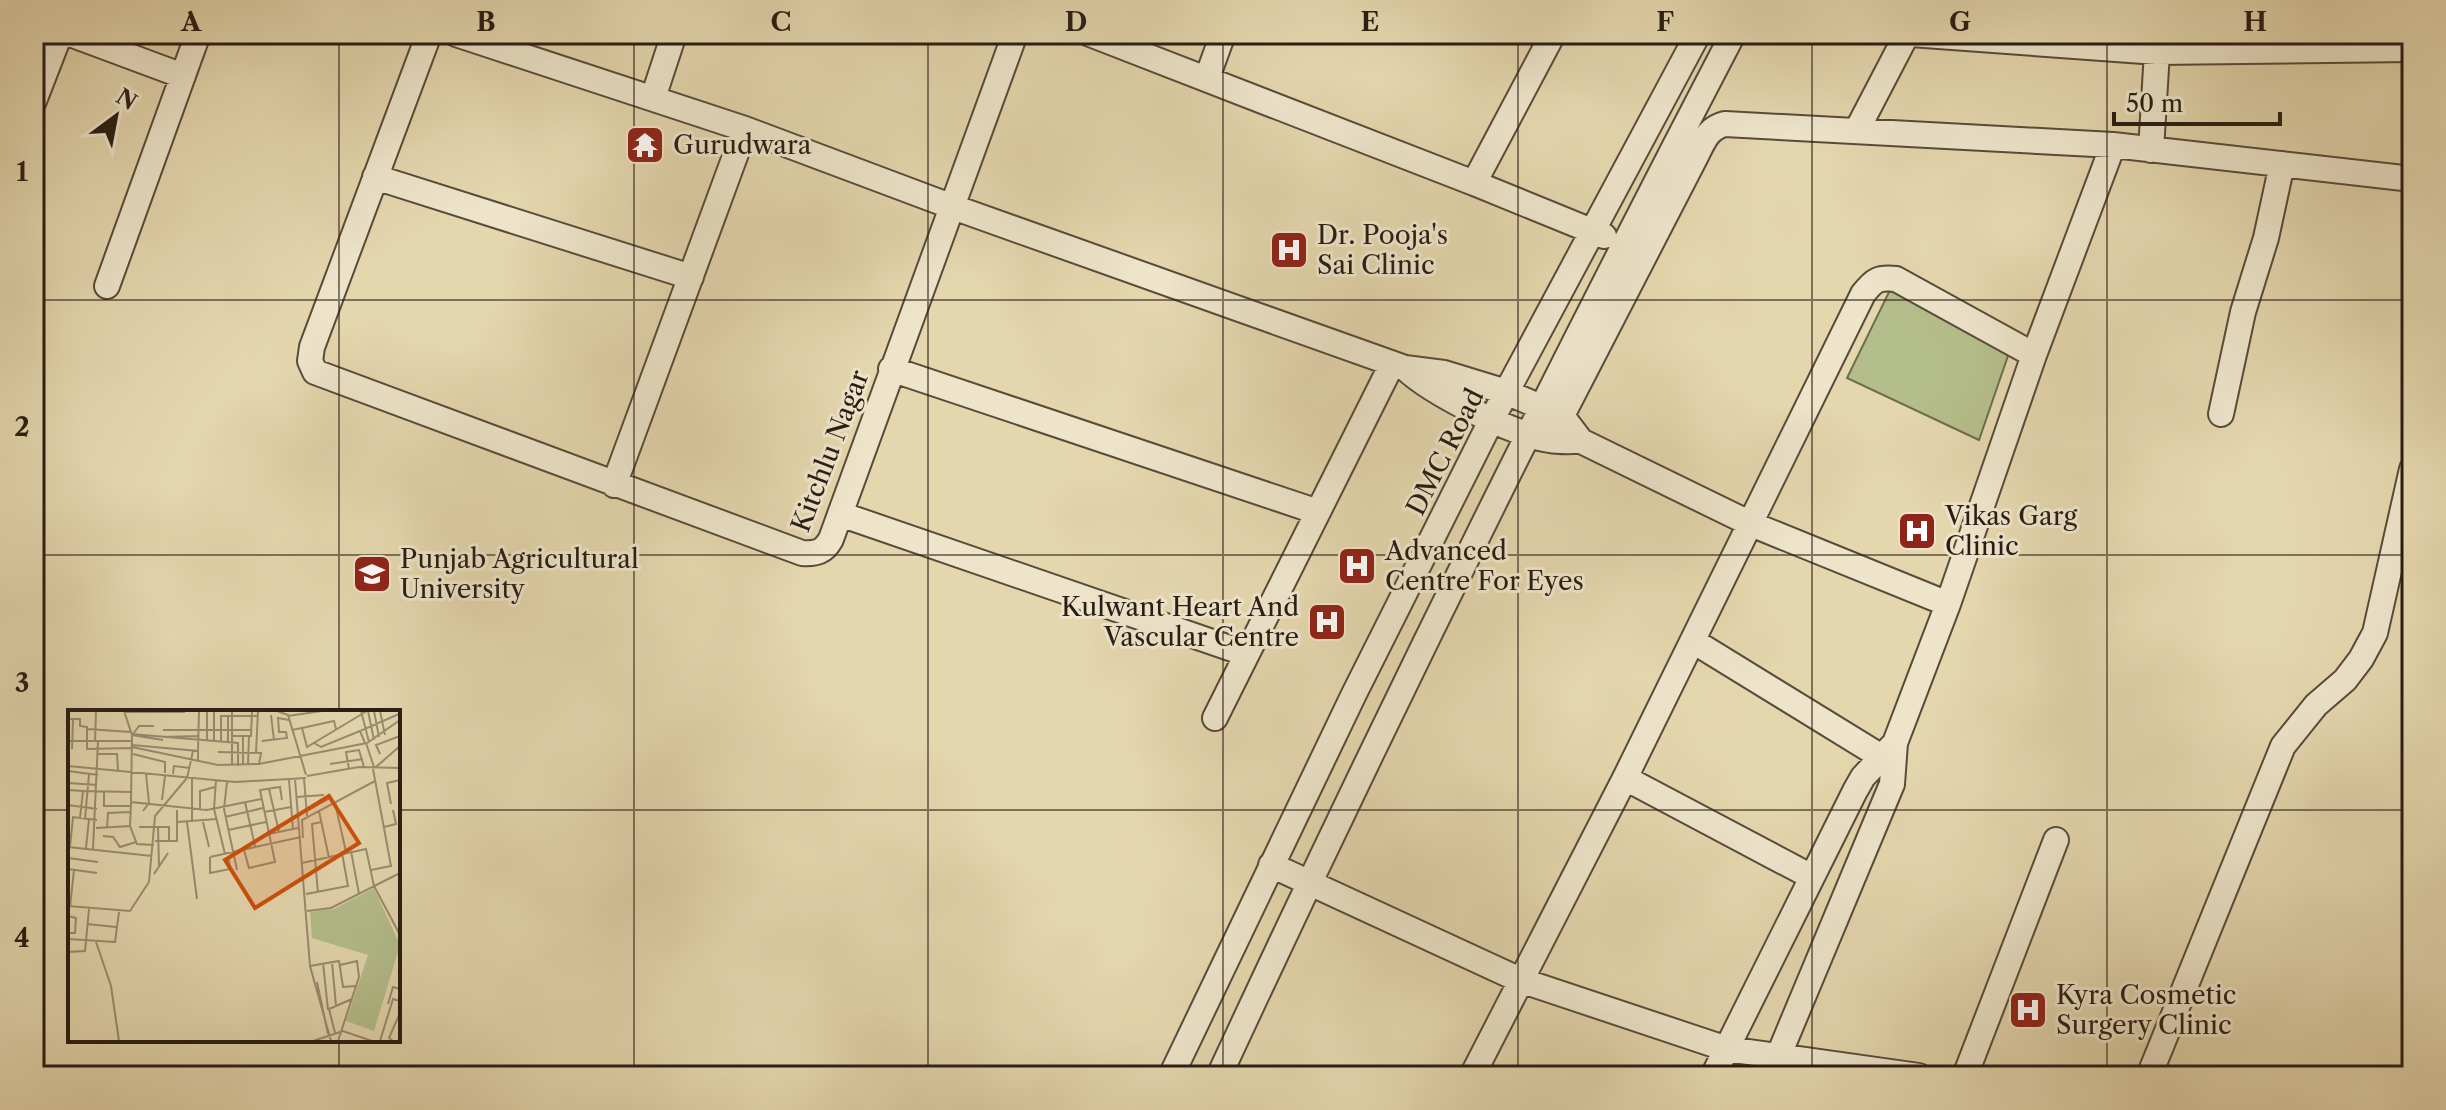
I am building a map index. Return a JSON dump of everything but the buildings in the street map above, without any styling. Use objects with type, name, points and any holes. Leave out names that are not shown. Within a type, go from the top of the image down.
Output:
[{"type":"street","points":[[34,101],[60,34]]},
{"type":"street","points":[[70,34],[183,76]]},
{"type":"street","points":[[107,286],[198,34]]},
{"type":"street","points":[[429,34],[375,177],[691,277]]},
{"type":"street","points":[[456,34],[745,129],[953,207],[1399,366],[1444,373],[1506,392],[1552,412],[1581,441],[1751,524],[1948,604]]},
{"type":"street","points":[[653,98],[674,34]]},
{"type":"street","name":"Kitchlu Nagar","points":[[375,177],[312,347],[310,361],[315,372],[802,553],[820,552],[827,546],[840,514],[1015,34]]},
{"type":"street","points":[[1090,34],[1625,244]]},
{"type":"street","points":[[1207,78],[1223,34]]},
{"type":"street","points":[[1474,183],[1553,34]]},
{"type":"street","name":"DMC Road","points":[[1171,1076],[1271,865],[1492,419],[1698,34]]},
{"type":"street","points":[[1552,412],[1625,244],[1733,34]]},
{"type":"street","points":[[1857,130],[1909,34],[2412,49]]},
{"type":"street","points":[[2151,150],[2159,43]]},
{"type":"street","points":[[1219,1076],[1386,719],[1552,412],[1708,133],[1716,126],[1857,130],[2113,145],[2412,179]]},
{"type":"street","points":[[614,485],[745,129]]},
{"type":"street","points":[[1713,1076],[1855,791],[1888,750],[1948,604],[2034,355],[2113,145]]},
{"type":"street","points":[[2221,414],[2243,312],[2266,238],[2282,164]]},
{"type":"street","points":[[1472,1076],[1625,778],[1863,294],[1874,280],[1882,277],[1896,279],[2034,355]]},
{"type":"street","points":[[1399,366],[1443,395],[1492,419],[1539,437],[1581,441]]},
{"type":"street","points":[[1215,718],[1318,512],[1399,366]]},
{"type":"street","points":[[891,369],[1318,512]]},
{"type":"street","points":[[2149,1076],[2283,746],[2316,705],[2345,680],[2375,633],[2412,469]]},
{"type":"street","points":[[840,514],[1247,654]]},
{"type":"street","points":[[1693,641],[1888,750],[1895,771],[1778,1057]]},
{"type":"street","points":[[1625,778],[1812,877]]},
{"type":"street","points":[[1965,1076],[2056,840]]},
{"type":"street","points":[[1271,865],[1520,980],[1727,1049],[1919,1076]]},
{"type":"green space","points":[[1890,290],[2011,347],[1979,440],[1847,378]]},
{"type":"place","name":"Gurudwara","points":[[645,145]]},
{"type":"place","name":"Dr. Pooja's Sai Clinic","points":[[1289,250]]},
{"type":"place","name":"Vikas Garg Clinic","points":[[1917,531]]},
{"type":"place","name":"Advanced Centre For Eyes","points":[[1357,566]]},
{"type":"place","name":"Punjab Agricultural University","points":[[372,574]]},
{"type":"place","name":"Kulwant Heart And Vascular Centre","points":[[1327,622]]},
{"type":"place","name":"Kyra Cosmetic Surgery Clinic","points":[[2028,1010]]}]
